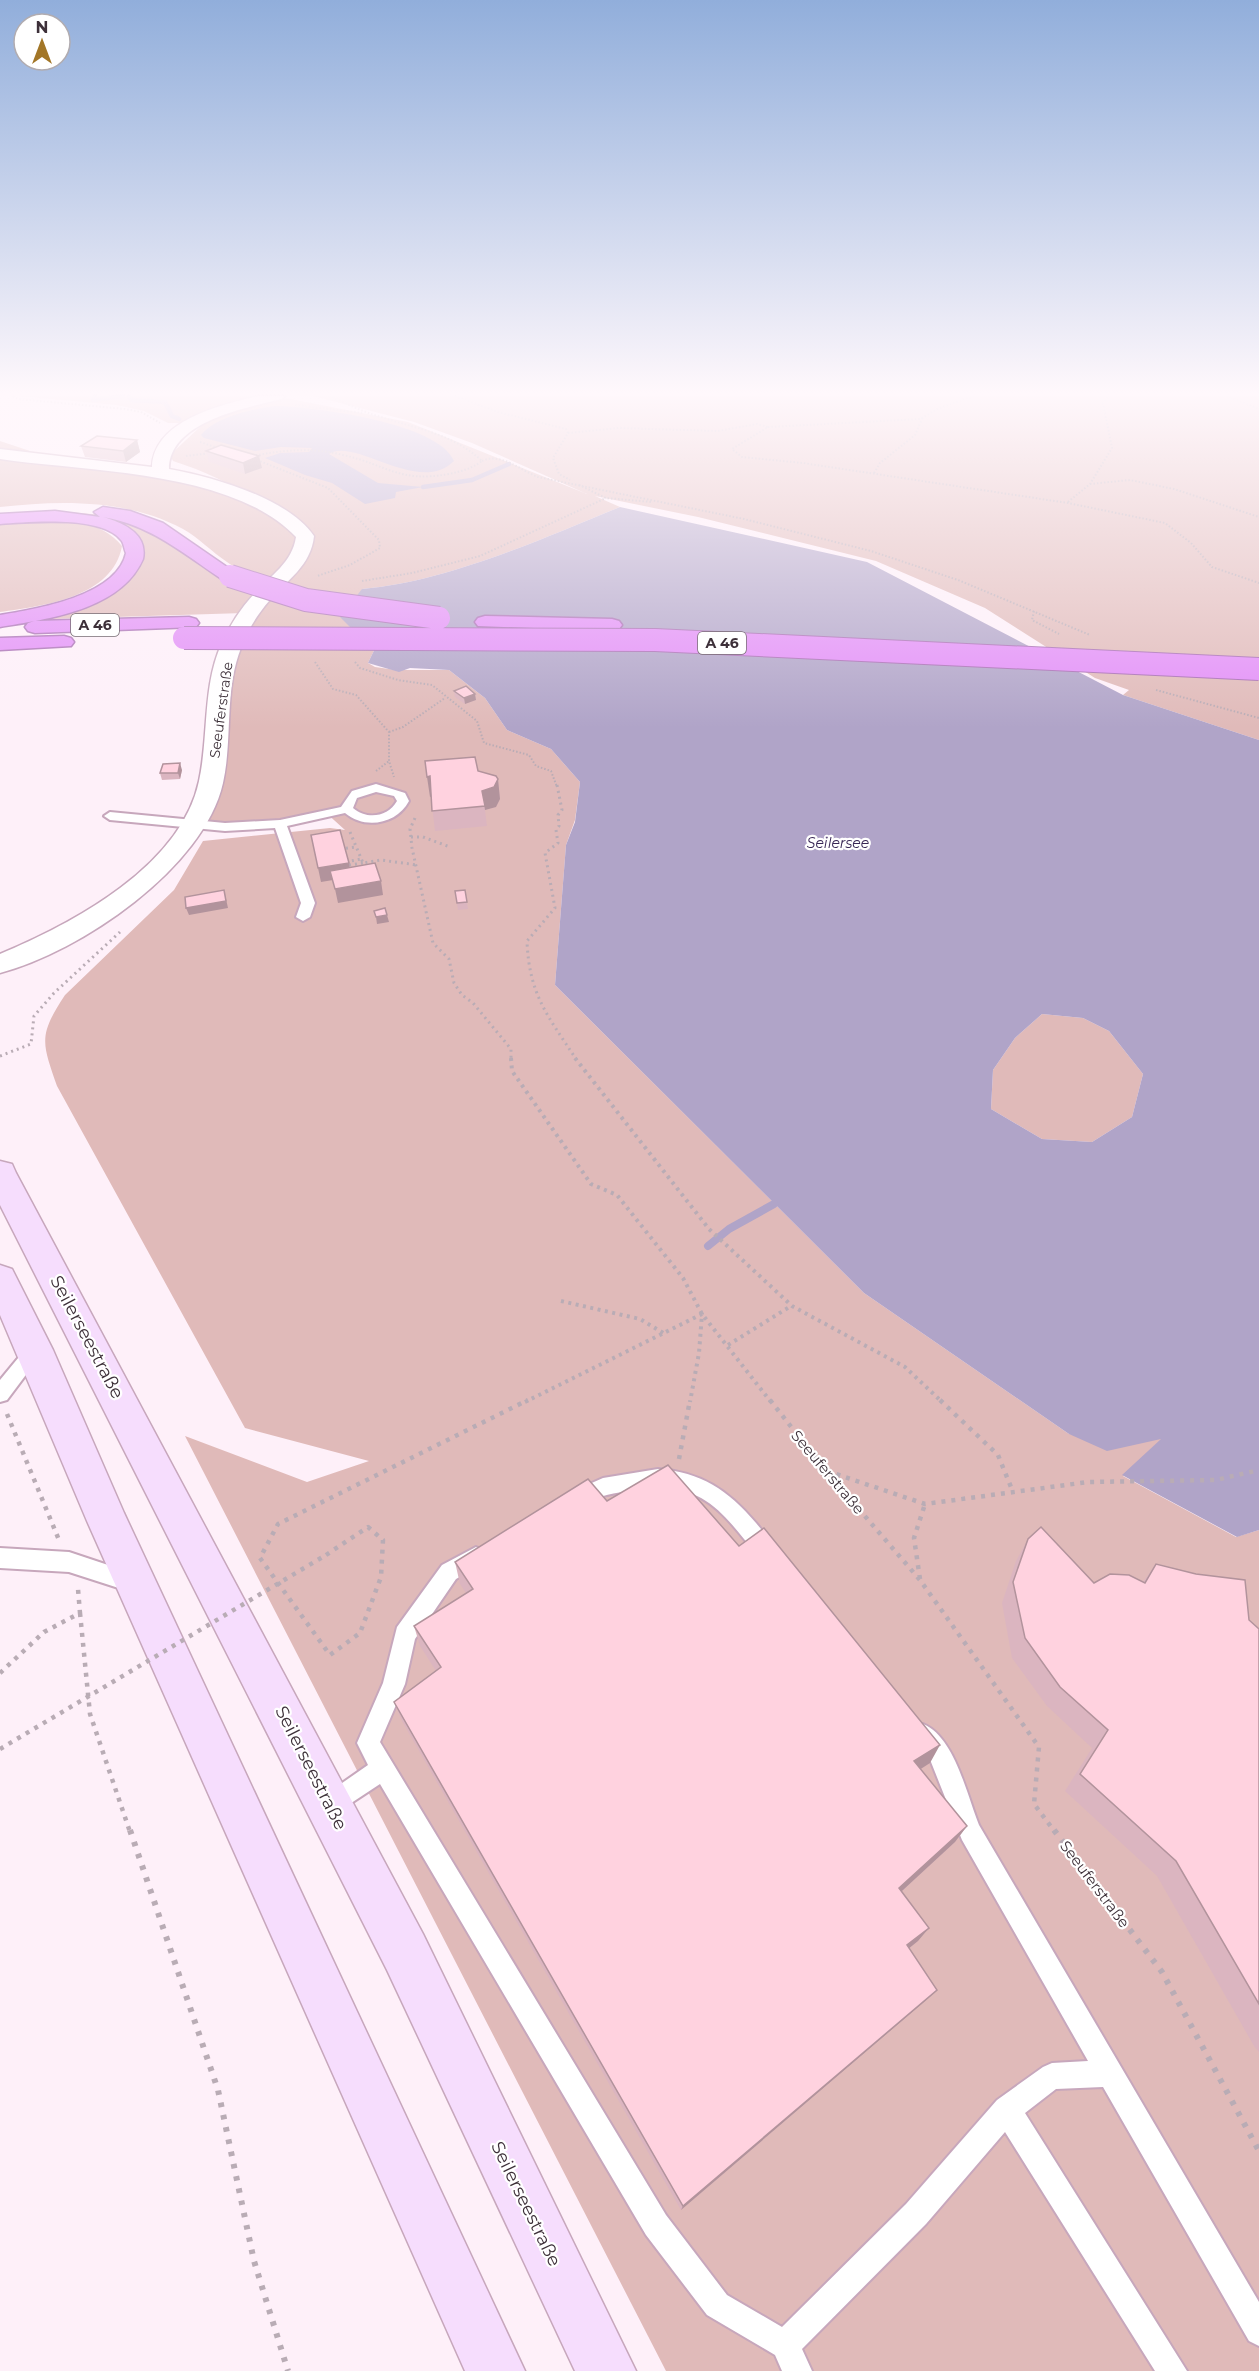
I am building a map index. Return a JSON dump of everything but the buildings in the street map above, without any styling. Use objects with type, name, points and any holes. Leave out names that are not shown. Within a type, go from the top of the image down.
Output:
[{"type":"highway","points":[[0,511],[80,509],[140,519],[178,537],[230,576],[276,594],[322,604],[485,622]]},
{"type":"highway","points":[[0,519],[43,516],[85,519],[119,529],[130,538],[135,549],[134,562],[122,577],[102,592],[44,613],[0,621]]},
{"type":"highway","name":"A 46","points":[[0,644],[187,630],[485,622],[833,633],[1259,653]]},
{"type":"highway","name":"A 46","points":[[0,628],[655,640],[1259,669]]},
{"type":"main road","name":"Seilerseestraße","points":[[0,1173],[124,1407],[405,1952],[606,2371]]},
{"type":"main road","points":[[0,1279],[35,1350],[136,1584],[495,2371]]},
{"type":"street","name":"Seeuferstraße","points":[[4,964],[82,926],[130,892],[160,866],[194,825],[211,785],[230,648],[245,618],[267,592],[294,567],[303,551],[305,536],[292,523],[261,507]]},
{"type":"lane","points":[[110,816],[194,825],[280,824],[347,809]]},
{"type":"lane","points":[[280,824],[308,903],[303,916]]},
{"type":"lane","points":[[0,1394],[35,1350]]},
{"type":"lane","points":[[557,1510],[594,1488],[648,1478],[690,1480],[722,1500],[784,1572]]},
{"type":"lane","points":[[498,1544],[449,1572],[405,1635],[394,1684],[368,1743],[656,2225],[717,2305],[785,2345],[797,2371]]},
{"type":"lane","points":[[0,1558],[69,1562],[136,1584]]},
{"type":"lane","points":[[909,1718],[940,1755],[970,1832],[1168,2170],[1259,2331]]},
{"type":"lane","points":[[330,1805],[383,1768]]},
{"type":"lane","points":[[785,2345],[916,2214],[1007,2110],[1052,2076],[1110,2074]]},
{"type":"lane","points":[[1007,2110],[1172,2371]]},
{"type":"path","points":[[352,583],[412,573],[480,556],[587,507]]},
{"type":"path","points":[[686,507],[821,537],[913,564],[986,589],[1093,636]]},
{"type":"path","points":[[1086,507],[1165,523],[1191,543],[1212,567],[1259,583]]},
{"type":"path","points":[[1228,507],[1259,517]]},
{"type":"path","points":[[312,658],[333,689],[356,695],[389,732],[389,761],[394,777],[404,779]]},
{"type":"path","points":[[389,732],[403,727],[445,698],[477,721],[482,730],[484,743],[529,755],[536,766],[551,771],[560,794],[558,800],[562,810],[558,815],[560,826],[556,830],[558,843],[545,853],[555,908],[527,940],[528,969],[539,1002],[581,1068],[709,1229],[792,1306],[905,1367],[998,1455],[1013,1492]]},
{"type":"path","points":[[332,812],[349,829],[362,861]]},
{"type":"path","name":"Seeuferstraße","points":[[418,813],[410,829],[433,943],[449,959],[454,983],[511,1049],[512,1071],[591,1184],[617,1195],[683,1278],[702,1314],[826,1471],[920,1580],[1039,1747],[1034,1804],[1162,1972],[1259,2151]]},
{"type":"path","points":[[411,837],[423,837],[450,847]]},
{"type":"path","points":[[339,849],[357,847]]},
{"type":"path","points":[[342,862],[381,860],[417,865]]},
{"type":"path","points":[[349,865],[362,861]]},
{"type":"path","points":[[1,1055],[31,1044],[34,1016],[54,993],[142,911],[130,892]]},
{"type":"path","points":[[561,1301],[640,1319],[665,1334]]},
{"type":"path","points":[[728,1345],[792,1306]]},
{"type":"path","points":[[0,1749],[326,1555],[368,1527],[383,1540],[381,1577],[360,1633],[330,1655],[260,1558],[278,1524],[702,1314]]},
{"type":"path","points":[[675,1479],[699,1353],[702,1314]]},
{"type":"path","points":[[826,1471],[925,1504],[1088,1482],[1216,1480],[1259,1470]]},
{"type":"path","points":[[920,1580],[914,1538],[925,1504]]},
{"type":"path","points":[[80,1613],[90,1714],[218,2090],[254,2260],[288,2371]]},
{"type":"shaded area","points":[[114,507],[258,507],[286,524],[297,536],[297,549],[269,581],[232,565],[183,529],[162,519]]},
{"type":"shaded area","points":[[267,507],[620,507],[526,545],[460,568],[427,578],[362,589],[379,640],[368,663],[375,667],[396,670],[449,670],[485,698],[507,730],[551,749],[580,782],[575,820],[566,845],[555,985],[864,1293],[1069,1434],[1163,1438],[1123,1476],[1236,1537],[1259,1530],[1259,2371],[666,2371],[185,1436],[307,1482],[369,1461],[245,1428],[57,1086],[48,1059],[45,1039],[47,1030],[50,1020],[65,995],[174,890],[203,841],[330,828],[345,830],[324,811],[283,821],[199,824],[233,650],[309,536]]},
{"type":"shaded area","points":[[647,507],[1259,507],[1259,740],[1123,695],[1129,690],[1095,678],[985,608],[876,561]]},
{"type":"shaded area","points":[[57,511],[114,516],[165,534],[192,559],[220,578],[260,594],[244,613],[18,620],[47,616],[137,566],[111,520],[56,513]]},
{"type":"shaded area","points":[[35,520],[83,523],[104,531],[122,546],[116,563],[105,577],[91,588],[74,596],[56,602],[0,612],[0,523]]},
{"type":"shaded area","points":[[1042,1014],[1083,1018],[1109,1031],[1143,1074],[1132,1117],[1092,1142],[1042,1139],[991,1109],[993,1070],[1015,1038]]},
{"type":"water","name":"Seilersee","points":[[620,507],[867,562],[1123,695],[1259,740],[1259,1530],[1237,1537],[1122,1475],[1161,1439],[1107,1451],[1069,1434],[864,1293],[555,985],[566,845],[575,822],[580,782],[551,749],[507,730],[485,698],[449,670],[410,668],[399,672],[368,663],[379,640],[354,631],[340,617],[362,589],[427,578],[460,568],[526,545]],"holes":[[[1042,1014],[1083,1018],[1109,1031],[1143,1074],[1132,1117],[1092,1142],[1042,1139],[991,1109],[993,1070],[1015,1038]]]},
{"type":"waterway","points":[[708,1246],[729,1229],[774,1204]]}]
